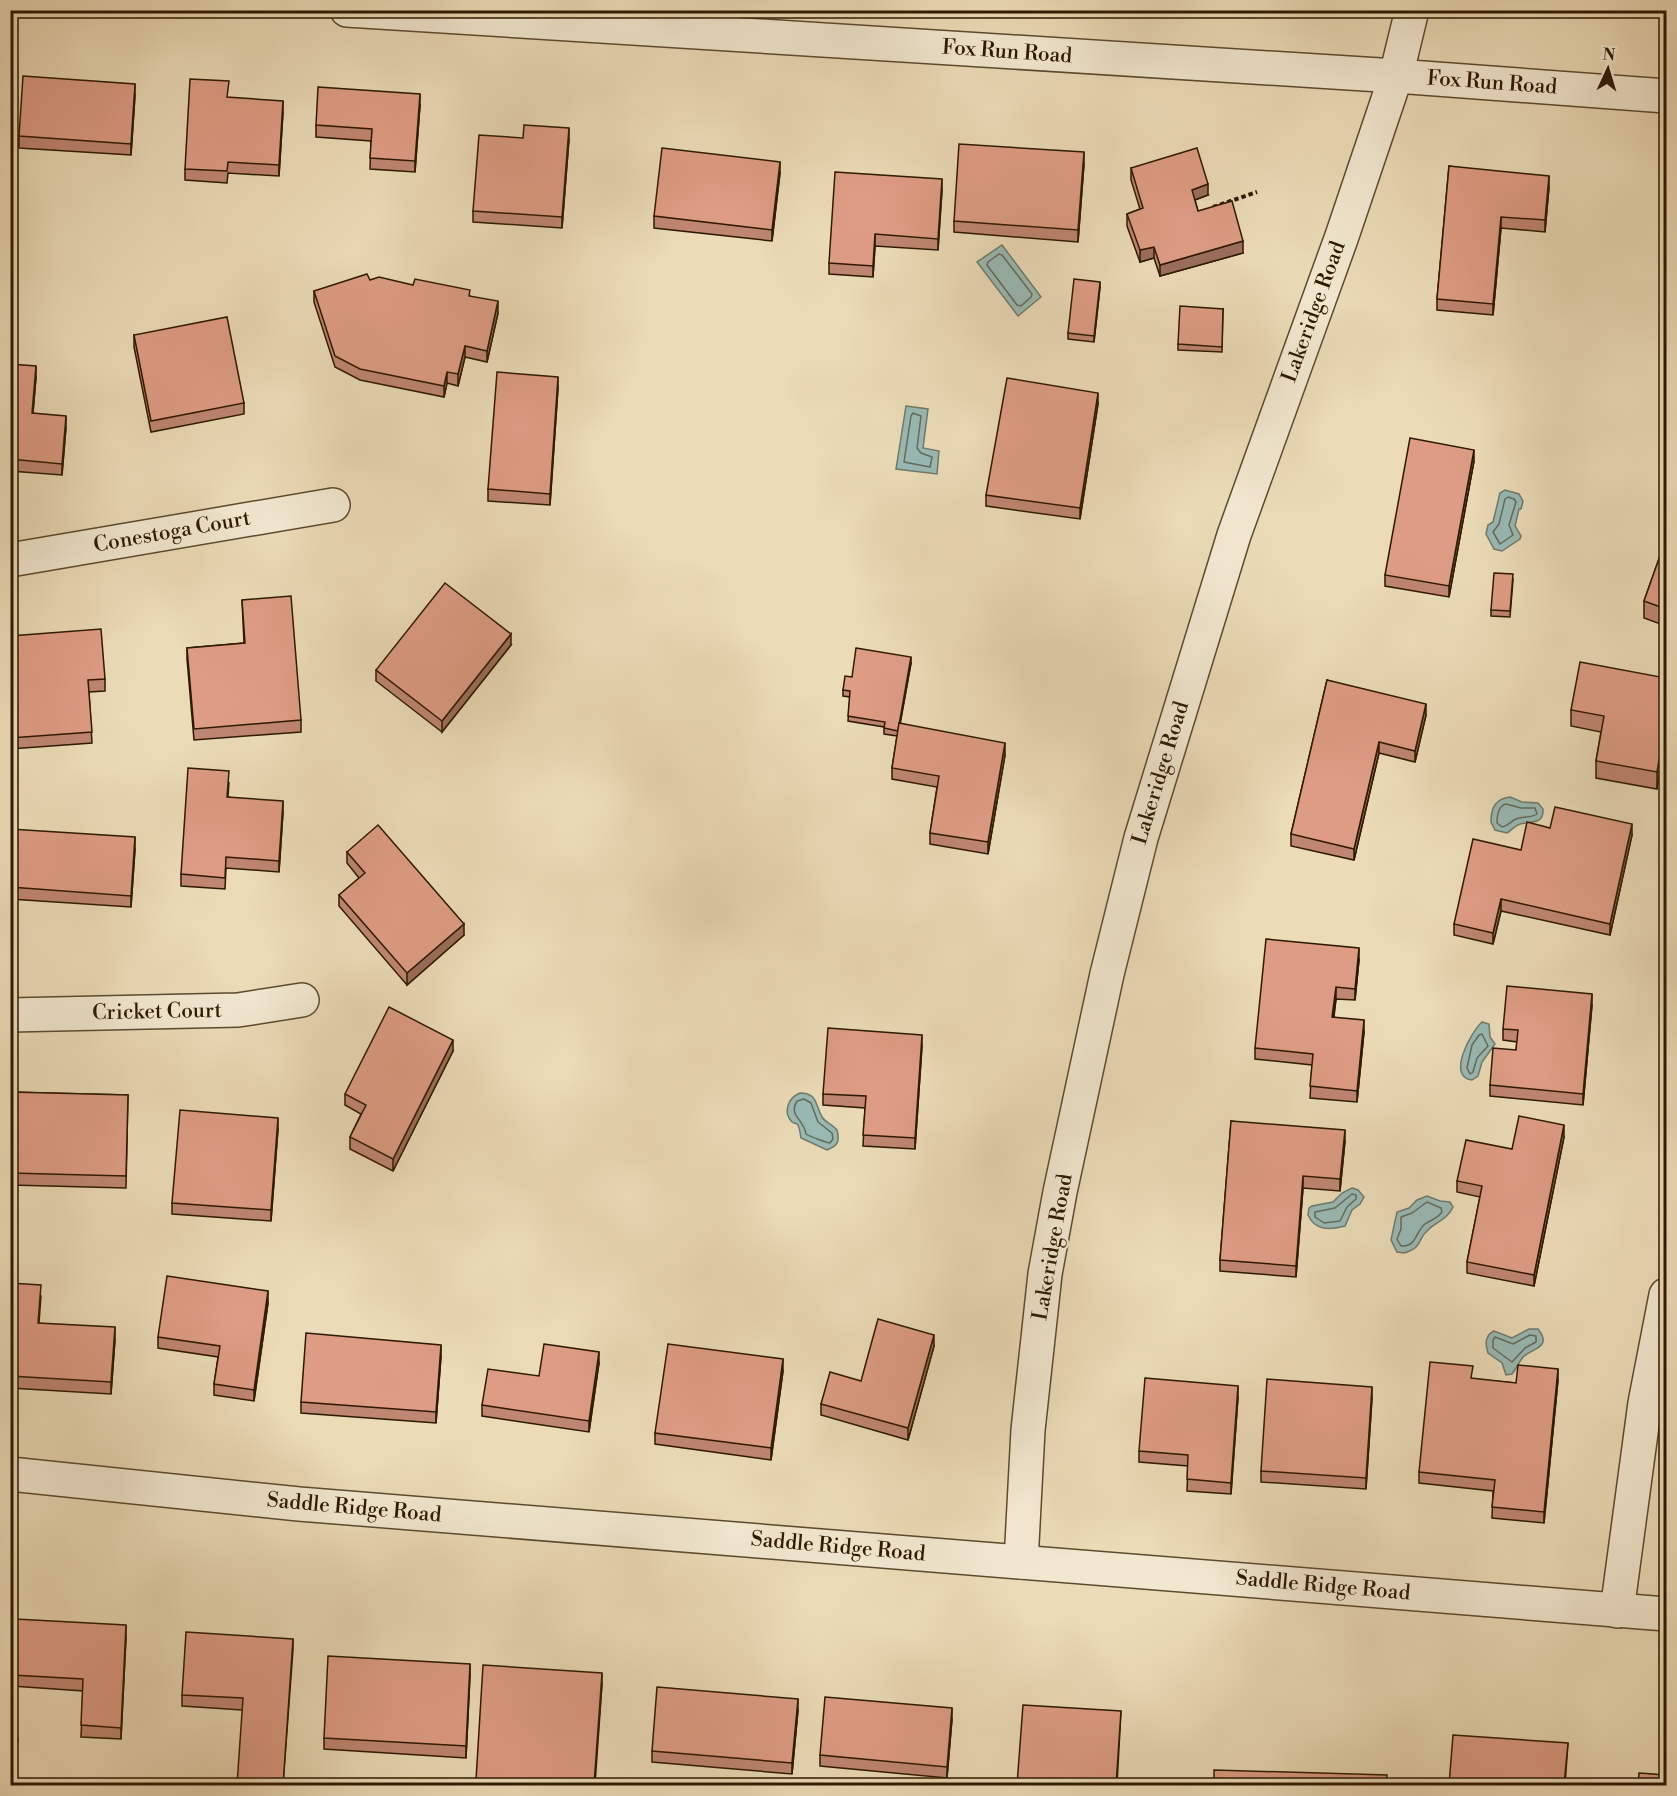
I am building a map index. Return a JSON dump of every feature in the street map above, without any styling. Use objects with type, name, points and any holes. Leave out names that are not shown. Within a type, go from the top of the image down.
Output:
[{"type":"street","name":"Fox Run Road","points":[[347,10],[1396,76],[1666,96]]},
{"type":"street","name":"Lakeridge Road","points":[[1021,1562],[1028,1430],[1045,1274],[1060,1192],[1140,838],[1234,535],[1342,236],[1396,76],[1412,10]]},
{"type":"street","name":"Conestoga Court","points":[[10,560],[333,505]]},
{"type":"street","name":"Cricket Court","points":[[10,1015],[238,1010],[302,1000]]},
{"type":"street","points":[[1617,1611],[1645,1403],[1666,1295]]},
{"type":"street","name":"Saddle Ridge Road","points":[[10,1474],[299,1504],[1666,1614]]},
{"type":"path","points":[[1210,210],[1257,192]]},
{"type":"water","points":[[1002,245],[1041,297],[1018,316],[977,262]]},
{"type":"water","points":[[906,406],[928,409],[923,448],[939,451],[937,474],[896,469]]},
{"type":"water","points":[[1505,490],[1519,494],[1523,501],[1515,526],[1521,536],[1520,539],[1502,551],[1494,549],[1486,534],[1488,525],[1493,522],[1500,493]]},
{"type":"water","points":[[1510,797],[1522,802],[1538,803],[1543,809],[1541,818],[1518,825],[1507,833],[1495,830],[1491,822],[1493,808],[1497,802]]},
{"type":"water","points":[[1482,1022],[1489,1024],[1490,1037],[1495,1044],[1482,1062],[1478,1076],[1472,1080],[1465,1077],[1461,1071],[1461,1063],[1467,1044]]},
{"type":"water","points":[[800,1093],[813,1097],[822,1117],[837,1130],[838,1140],[834,1147],[827,1150],[801,1138],[798,1125],[792,1122],[787,1114],[790,1101]]},
{"type":"water","points":[[1352,1188],[1358,1190],[1364,1197],[1360,1204],[1352,1210],[1345,1226],[1324,1228],[1311,1220],[1308,1215],[1309,1208],[1333,1202],[1342,1193]]},
{"type":"water","points":[[1427,1196],[1450,1202],[1453,1207],[1451,1211],[1424,1234],[1417,1246],[1404,1253],[1397,1252],[1391,1240],[1397,1212],[1409,1208],[1417,1200]]},
{"type":"water","points":[[1529,1329],[1538,1329],[1542,1335],[1542,1344],[1523,1357],[1512,1374],[1506,1375],[1502,1363],[1488,1353],[1487,1337],[1494,1331],[1512,1338]]},
{"type":"building","points":[[23,76],[135,84],[131,144],[19,136]]},
{"type":"building","points":[[190,79],[229,81],[227,97],[283,101],[279,165],[228,162],[227,171],[185,169]]},
{"type":"building","points":[[318,87],[420,94],[415,161],[370,158],[372,129],[316,125]]},
{"type":"building","points":[[524,125],[569,128],[562,217],[473,211],[479,135],[523,138]]},
{"type":"building","points":[[959,144],[1084,152],[1078,230],[954,221]]},
{"type":"building","points":[[662,148],[780,162],[772,230],[654,216]]},
{"type":"building","points":[[1197,148],[1208,184],[1192,190],[1198,211],[1232,201],[1243,241],[1160,265],[1154,247],[1140,250],[1127,214],[1143,208],[1131,168]]},
{"type":"building","points":[[1449,166],[1549,176],[1545,220],[1501,217],[1493,304],[1437,299]]},
{"type":"building","points":[[835,172],[942,179],[938,239],[875,234],[873,266],[829,263]]},
{"type":"building","points":[[367,274],[370,280],[379,277],[413,285],[415,279],[470,290],[469,296],[498,301],[487,351],[465,346],[458,374],[447,372],[444,386],[360,369],[335,356],[314,291]]},
{"type":"building","points":[[1074,279],[1100,282],[1094,336],[1068,333]]},
{"type":"building","points":[[1180,306],[1223,309],[1222,347],[1178,344]]},
{"type":"building","points":[[227,317],[244,403],[151,421],[134,335]]},
{"type":"building","points":[[10,364],[36,366],[32,413],[66,416],[62,464],[10,459]]},
{"type":"building","points":[[497,372],[558,377],[550,494],[488,489]]},
{"type":"building","points":[[1007,378],[1098,393],[1080,508],[986,495]]},
{"type":"building","points":[[1410,438],[1474,450],[1449,586],[1385,575]]},
{"type":"building","points":[[1666,539],[1666,609],[1644,601]]},
{"type":"building","points":[[1494,573],[1513,574],[1510,611],[1491,610]]},
{"type":"building","points":[[445,583],[511,634],[442,721],[376,670]]},
{"type":"building","points":[[291,596],[301,720],[194,729],[187,648],[245,643],[242,600]]},
{"type":"building","points":[[101,629],[105,679],[88,680],[92,732],[10,738],[10,636]]},
{"type":"building","points":[[856,648],[911,657],[898,731],[884,728],[885,722],[848,716],[850,691],[843,690],[845,676],[852,677]]},
{"type":"building","points":[[1580,662],[1666,678],[1666,719],[1657,772],[1596,761],[1604,716],[1571,710]]},
{"type":"building","points":[[1327,680],[1426,704],[1415,751],[1379,742],[1354,849],[1291,834]]},
{"type":"building","points":[[899,723],[1005,743],[988,842],[930,833],[939,776],[892,768]]},
{"type":"building","points":[[188,768],[229,771],[227,797],[283,801],[279,861],[226,857],[225,878],[181,874]]},
{"type":"building","points":[[1555,807],[1632,824],[1610,924],[1501,899],[1493,933],[1454,924],[1473,839],[1521,850],[1527,822],[1550,828]]},
{"type":"building","points":[[378,825],[464,924],[407,973],[339,895],[365,873],[347,852]]},
{"type":"building","points":[[10,829],[135,837],[131,896],[10,887]]},
{"type":"building","points":[[1266,939],[1359,948],[1355,989],[1336,987],[1332,1017],[1364,1020],[1357,1091],[1310,1086],[1313,1054],[1255,1048]]},
{"type":"building","points":[[1507,986],[1592,994],[1583,1094],[1490,1085],[1493,1048],[1516,1050],[1518,1030],[1503,1029]]},
{"type":"building","points":[[389,1007],[453,1040],[393,1159],[350,1137],[366,1105],[345,1094]]},
{"type":"building","points":[[828,1028],[922,1035],[915,1138],[863,1135],[866,1096],[823,1094]]},
{"type":"building","points":[[10,1092],[128,1095],[126,1176],[10,1173]]},
{"type":"building","points":[[180,1110],[278,1118],[271,1210],[172,1203]]},
{"type":"building","points":[[1519,1116],[1564,1125],[1534,1275],[1467,1262],[1482,1186],[1457,1181],[1466,1140],[1512,1149]]},
{"type":"building","points":[[1231,1121],[1345,1130],[1340,1179],[1303,1176],[1296,1266],[1220,1260]]},
{"type":"building","points":[[167,1276],[268,1291],[254,1390],[214,1384],[220,1346],[158,1337]]},
{"type":"building","points":[[10,1283],[41,1285],[38,1323],[115,1327],[111,1382],[10,1376]]},
{"type":"building","points":[[878,1319],[934,1335],[908,1428],[821,1404],[830,1372],[861,1381]]},
{"type":"building","points":[[306,1333],[441,1345],[436,1412],[301,1402]]},
{"type":"building","points":[[544,1344],[599,1352],[589,1421],[482,1405],[488,1369],[539,1376]]},
{"type":"building","points":[[668,1344],[783,1359],[771,1448],[655,1433]]},
{"type":"building","points":[[1430,1362],[1473,1366],[1471,1378],[1516,1383],[1518,1365],[1558,1369],[1544,1512],[1492,1507],[1495,1480],[1419,1472]]},
{"type":"building","points":[[1145,1378],[1238,1386],[1231,1483],[1187,1479],[1188,1455],[1139,1451]]},
{"type":"building","points":[[1267,1379],[1372,1387],[1366,1478],[1261,1471]]},
{"type":"building","points":[[15,1619],[126,1625],[121,1728],[81,1725],[83,1679],[12,1675]]},
{"type":"building","points":[[186,1632],[293,1639],[283,1785],[237,1785],[243,1698],[182,1695]]},
{"type":"building","points":[[328,1656],[470,1664],[466,1746],[324,1738]]},
{"type":"building","points":[[483,1665],[602,1673],[594,1785],[476,1780]]},
{"type":"building","points":[[657,1687],[798,1699],[792,1763],[652,1751]]},
{"type":"building","points":[[825,1697],[952,1708],[947,1767],[820,1755]]},
{"type":"building","points":[[1023,1705],[1121,1711],[1116,1785],[1017,1785]]},
{"type":"building","points":[[1453,1735],[1568,1743],[1564,1785],[1449,1785]]},
{"type":"building","points":[[10,1739],[18,1739],[14,1785],[10,1785]]},
{"type":"building","points":[[1214,1770],[1387,1775],[1386,1785],[1214,1785]]},
{"type":"building","points":[[1639,1773],[1666,1775],[1666,1785],[1638,1785]]}]
